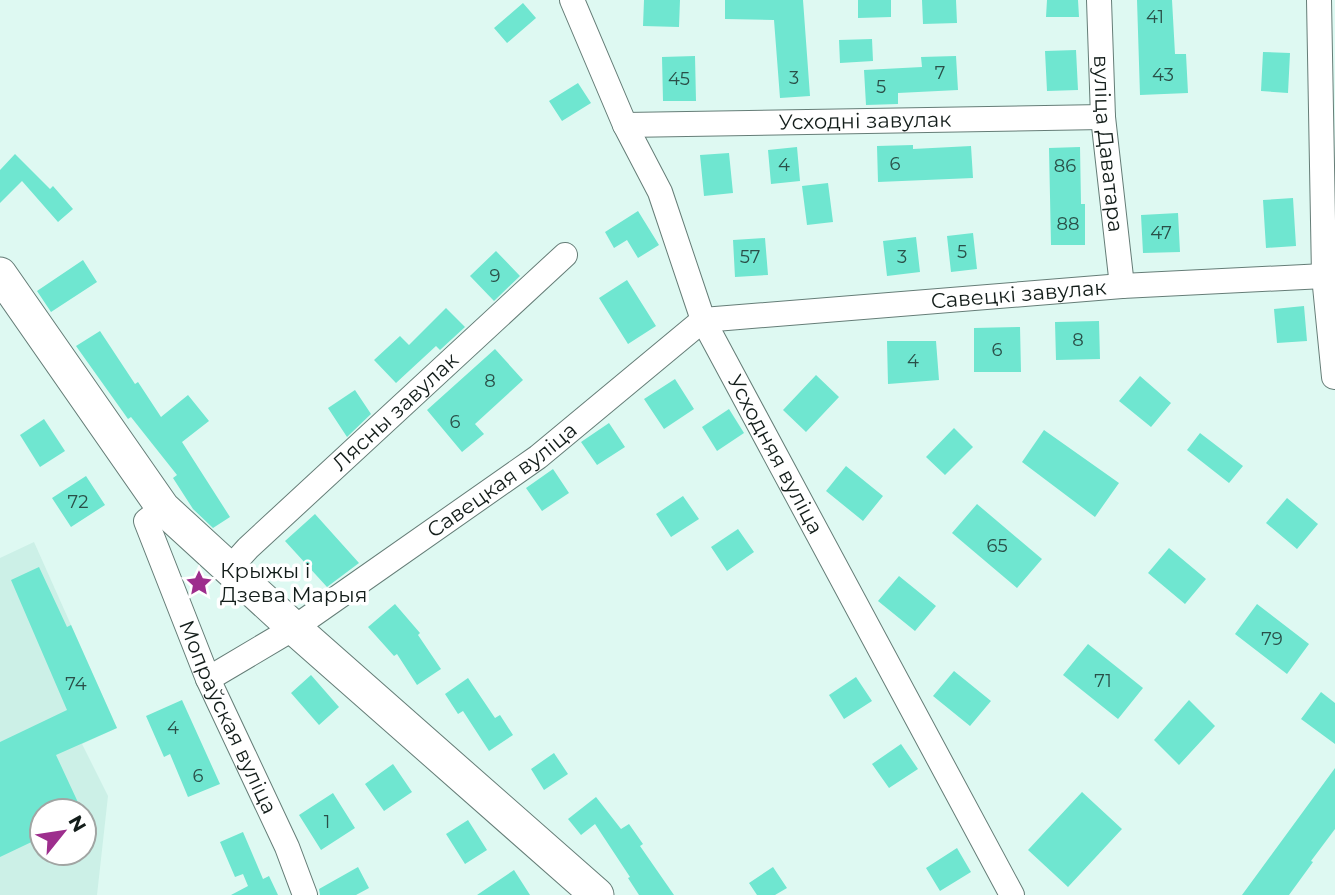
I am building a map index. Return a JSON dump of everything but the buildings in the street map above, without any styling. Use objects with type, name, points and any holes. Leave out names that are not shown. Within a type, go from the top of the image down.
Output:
[{"type":"street","name":"Усходняя вуліца","points":[[572,0],[625,125],[660,192],[703,320],[1012,895]]},
{"type":"street","name":"вуліца Даватара","points":[[1099,0],[1103,117],[1122,286]]},
{"type":"street","points":[[1319,0],[1334,377]]},
{"type":"street","name":"Усходні завулак","points":[[625,125],[1103,117]]},
{"type":"street","name":"Лясны завулак","points":[[229,569],[248,548],[565,255]]},
{"type":"street","points":[[0,274],[154,515],[229,569],[597,895]]},
{"type":"street","name":"Савецкі завулак","points":[[703,320],[1122,286],[1329,275]]},
{"type":"street","name":"Савецкая вуліца","points":[[208,679],[294,628],[538,457],[703,320]]},
{"type":"street","name":"Мопраўская вуліца","points":[[154,515],[208,679],[287,847],[305,895]]},
{"type":"shaded area","points":[[34,542],[117,728],[82,744],[108,796],[97,895],[0,895],[0,558]]},
{"type":"place","name":"Крыжы і Дзева Марыя","points":[[199,583]]}]
